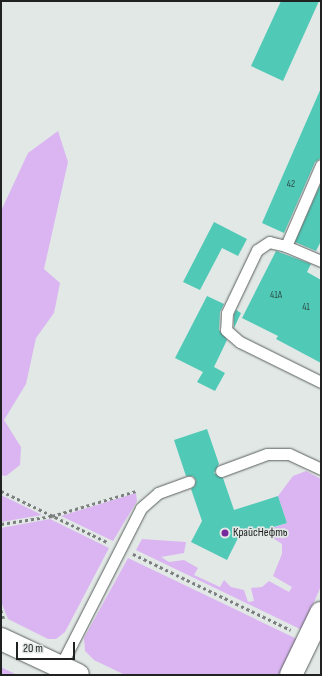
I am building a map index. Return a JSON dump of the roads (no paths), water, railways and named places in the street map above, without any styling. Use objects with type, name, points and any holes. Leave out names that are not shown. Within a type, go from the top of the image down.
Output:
[{"type":"street","points":[[291,675],[321,613]]},
{"type":"street","points":[[3,629],[69,671]]},
{"type":"lane","points":[[286,246],[321,165]]},
{"type":"lane","points":[[321,261],[286,246],[269,242],[257,250],[226,313],[226,330],[240,342],[321,382]]},
{"type":"lane","points":[[221,471],[267,454],[289,454],[321,469]]},
{"type":"lane","points":[[69,671],[120,548],[141,508],[158,493],[188,482]]},
{"type":"place","name":"КрайсНефть","points":[[225,533]]}]
